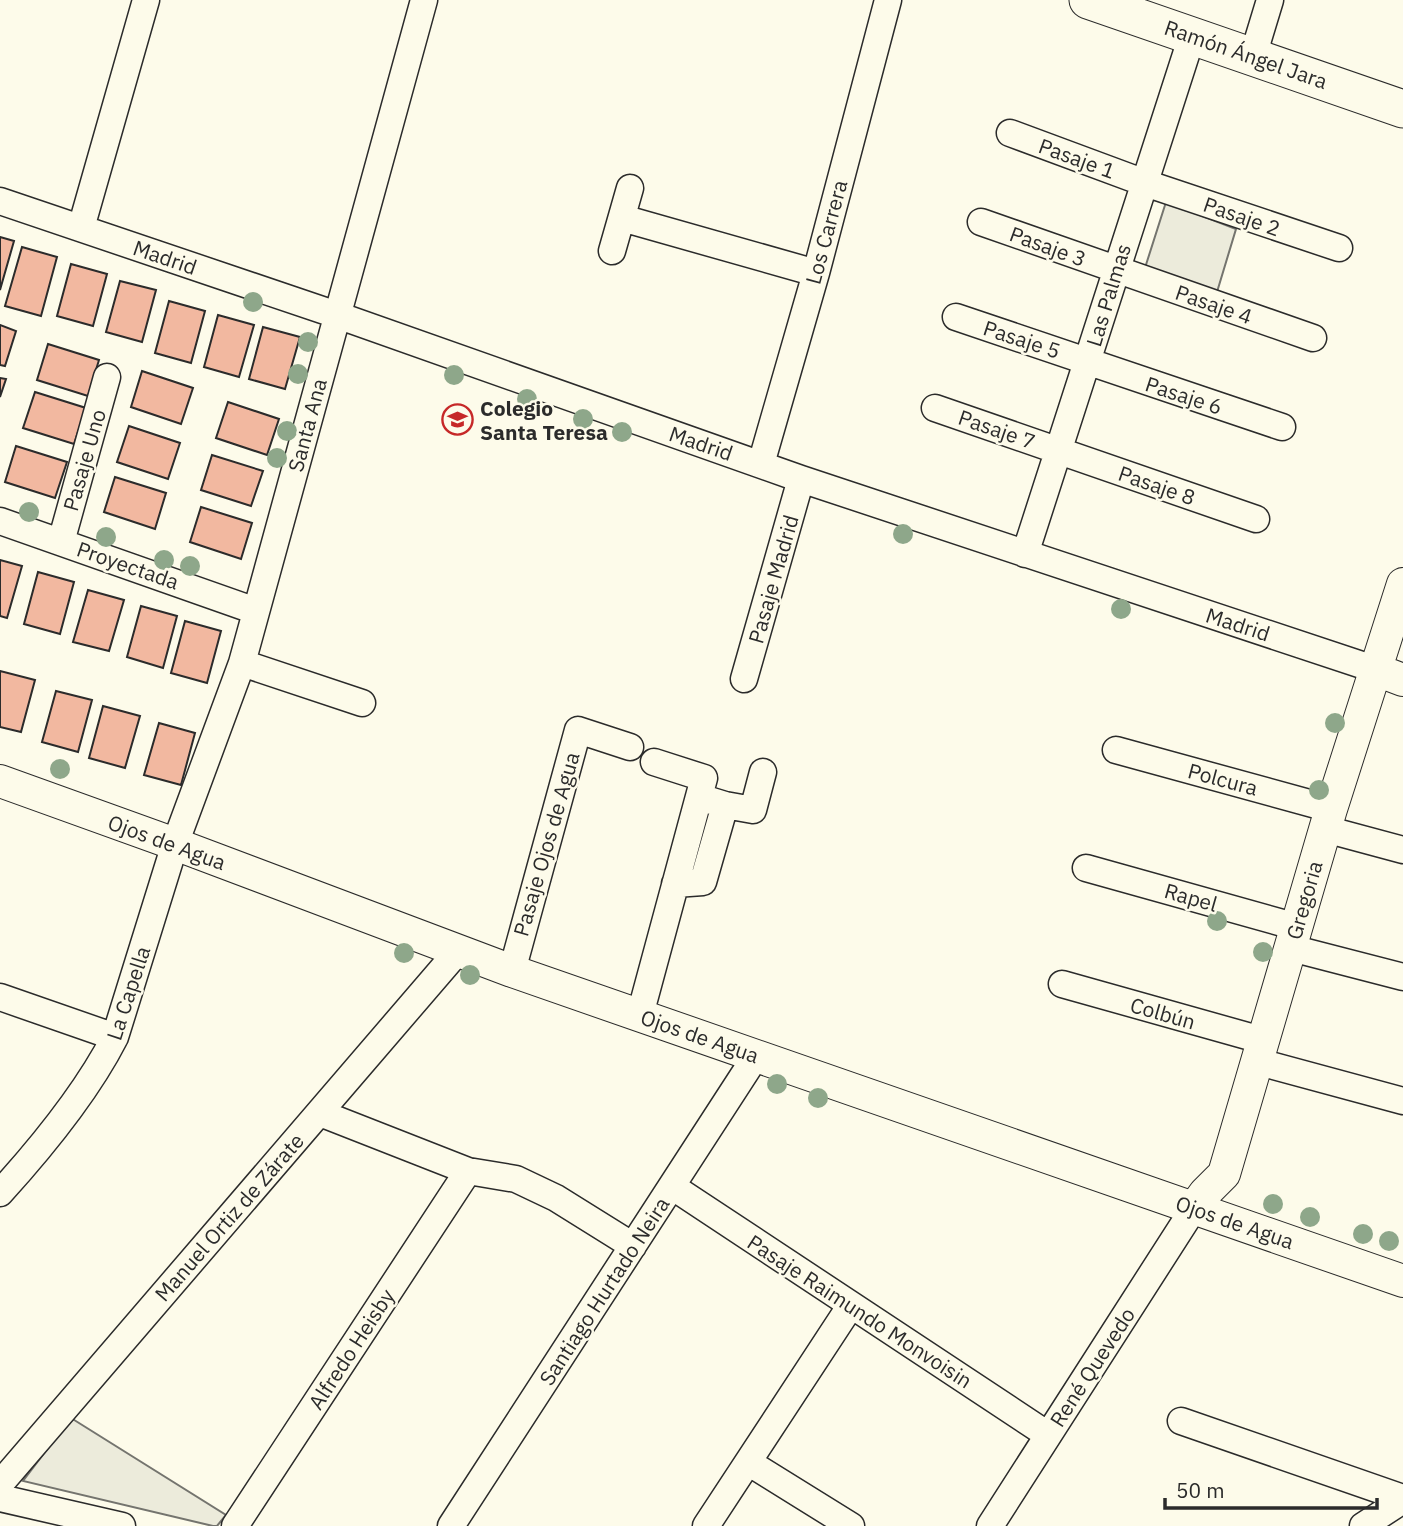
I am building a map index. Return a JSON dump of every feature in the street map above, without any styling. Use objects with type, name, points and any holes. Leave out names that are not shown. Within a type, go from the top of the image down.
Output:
[{"type":"main road","name":"Ramón Ángel Jara","points":[[1088,0],[1403,109]]},
{"type":"street","points":[[81,228],[146,0]]},
{"type":"street","name":"Santa Ana","points":[[175,844],[242,663],[424,0]]},
{"type":"street","name":"Los Carrera","points":[[761,464],[816,273],[888,0]]},
{"type":"street","points":[[1253,56],[1270,0]]},
{"type":"street","name":"Las Palmas","points":[[1025,554],[1192,36]]},
{"type":"street","name":"Pasaje 1","points":[[1010,133],[1144,183]]},
{"type":"street","name":"Pasaje 2","points":[[1144,183],[1339,248]]},
{"type":"street","points":[[612,251],[630,188]]},
{"type":"street","name":"Madrid","points":[[0,201],[337,315],[801,479],[1403,680]]},
{"type":"street","points":[[622,218],[816,273]]},
{"type":"street","name":"Pasaje 3","points":[[981,222],[1115,270]]},
{"type":"street","name":"Pasaje 4","points":[[1115,270],[1313,338]]},
{"type":"street","name":"Pasaje 5","points":[[956,317],[1088,360]]},
{"type":"street","name":"Pasaje 6","points":[[1088,360],[1282,427]]},
{"type":"street","name":"Pasaje Uno","points":[[61,542],[107,377]]},
{"type":"street","name":"Pasaje 7","points":[[935,408],[1058,451]]},
{"type":"street","name":"Pasaje 8","points":[[1058,451],[1256,519]]},
{"type":"street","name":"Pasaje Madrid","points":[[744,680],[801,479]]},
{"type":"street","name":"Proyectada","points":[[0,521],[256,611]]},
{"type":"street","name":"Gregoria","points":[[1195,1208],[1205,1193],[1224,1174],[1328,819],[1403,584]]},
{"type":"street","points":[[242,663],[362,704]]},
{"type":"street","name":"Pasaje Ojos de Agua","points":[[512,971],[578,730],[630,747]]},
{"type":"street","name":"Polcura","points":[[1116,750],[1328,819],[1403,850]]},
{"type":"street","points":[[640,1015],[704,778],[654,762]]},
{"type":"street","points":[[699,797],[753,810],[763,772]]},
{"type":"street","name":"Ojos de Agua","points":[[0,781],[512,971],[1403,1281]]},
{"type":"street","points":[[676,884],[703,882],[725,804]]},
{"type":"street","name":"La Capella","points":[[5,1179],[86,1085],[103,1061],[115,1037],[175,844]]},
{"type":"street","name":"Rapel","points":[[1086,868],[1294,937],[1403,977]]},
{"type":"street","name":"Manuel Ortiz de Zárate","points":[[0,1484],[200,1248],[458,951]]},
{"type":"street","name":"Colbún","points":[[1062,984],[1403,1101]]},
{"type":"street","points":[[0,997],[115,1037]]},
{"type":"street","name":"Santiago Hurtado Neira","points":[[452,1526],[756,1056]]},
{"type":"street","points":[[320,1113],[468,1171],[516,1179],[556,1198],[634,1246]]},
{"type":"street","name":"Alfredo Heisby","points":[[235,1526],[468,1171]]},
{"type":"street","name":"Pasaje Raimundo Monvoisin","points":[[673,1187],[1048,1435]]},
{"type":"street","name":"René Quevedo","points":[[990,1526],[1195,1208]]},
{"type":"street","points":[[706,1526],[850,1306]]},
{"type":"street","points":[[1181,1421],[1403,1499]]},
{"type":"street","points":[[748,1462],[851,1526]]},
{"type":"street","points":[[0,1498],[122,1526]]},
{"type":"street","points":[[1363,1526],[1403,1499]]},
{"type":"shaded area","points":[[1166,202],[1236,229],[1217,292],[1144,271]]},
{"type":"shaded area","points":[[71,1418],[226,1515],[217,1526],[213,1526],[23,1481]]},
{"type":"building","points":[[0,237],[14,241],[0,290]]},
{"type":"building","points":[[22,247],[57,257],[41,316],[5,306]]},
{"type":"building","points":[[71,264],[107,274],[93,326],[57,316]]},
{"type":"building","points":[[120,281],[156,290],[142,342],[106,332]]},
{"type":"building","points":[[169,301],[205,311],[191,363],[155,353]]},
{"type":"building","points":[[218,315],[254,325],[239,377],[204,367]]},
{"type":"building","points":[[0,325],[16,331],[5,366],[0,365]]},
{"type":"building","points":[[263,327],[300,337],[285,389],[249,379]]},
{"type":"building","points":[[48,344],[99,360],[88,396],[37,380]]},
{"type":"building","points":[[142,371],[193,388],[181,424],[131,407]]},
{"type":"building","points":[[0,378],[6,379],[0,397]]},
{"type":"building","points":[[35,392],[86,408],[74,444],[23,428]]},
{"type":"building","points":[[228,402],[279,419],[267,455],[216,438]]},
{"type":"building","points":[[129,426],[180,443],[168,479],[117,462]]},
{"type":"building","points":[[16,446],[67,462],[55,498],[5,482]]},
{"type":"building","points":[[212,455],[263,471],[251,506],[201,490]]},
{"type":"building","points":[[115,477],[166,493],[155,529],[104,512]]},
{"type":"building","points":[[201,507],[252,523],[241,559],[190,542]]},
{"type":"building","points":[[0,560],[22,566],[7,618],[0,616]]},
{"type":"building","points":[[38,572],[74,582],[60,634],[24,624]]},
{"type":"building","points":[[88,590],[124,600],[109,651],[73,642]]},
{"type":"building","points":[[141,606],[177,616],[163,668],[127,657]]},
{"type":"building","points":[[185,621],[221,631],[207,683],[171,673]]},
{"type":"building","points":[[0,671],[35,680],[21,732],[0,727]]},
{"type":"building","points":[[56,691],[92,700],[78,752],[42,742]]},
{"type":"building","points":[[103,706],[140,716],[125,768],[89,758]]},
{"type":"building","points":[[159,723],[195,733],[181,785],[144,775]]},
{"type":"place","name":"Colegio Santa Teresa","points":[[457,420]]}]
